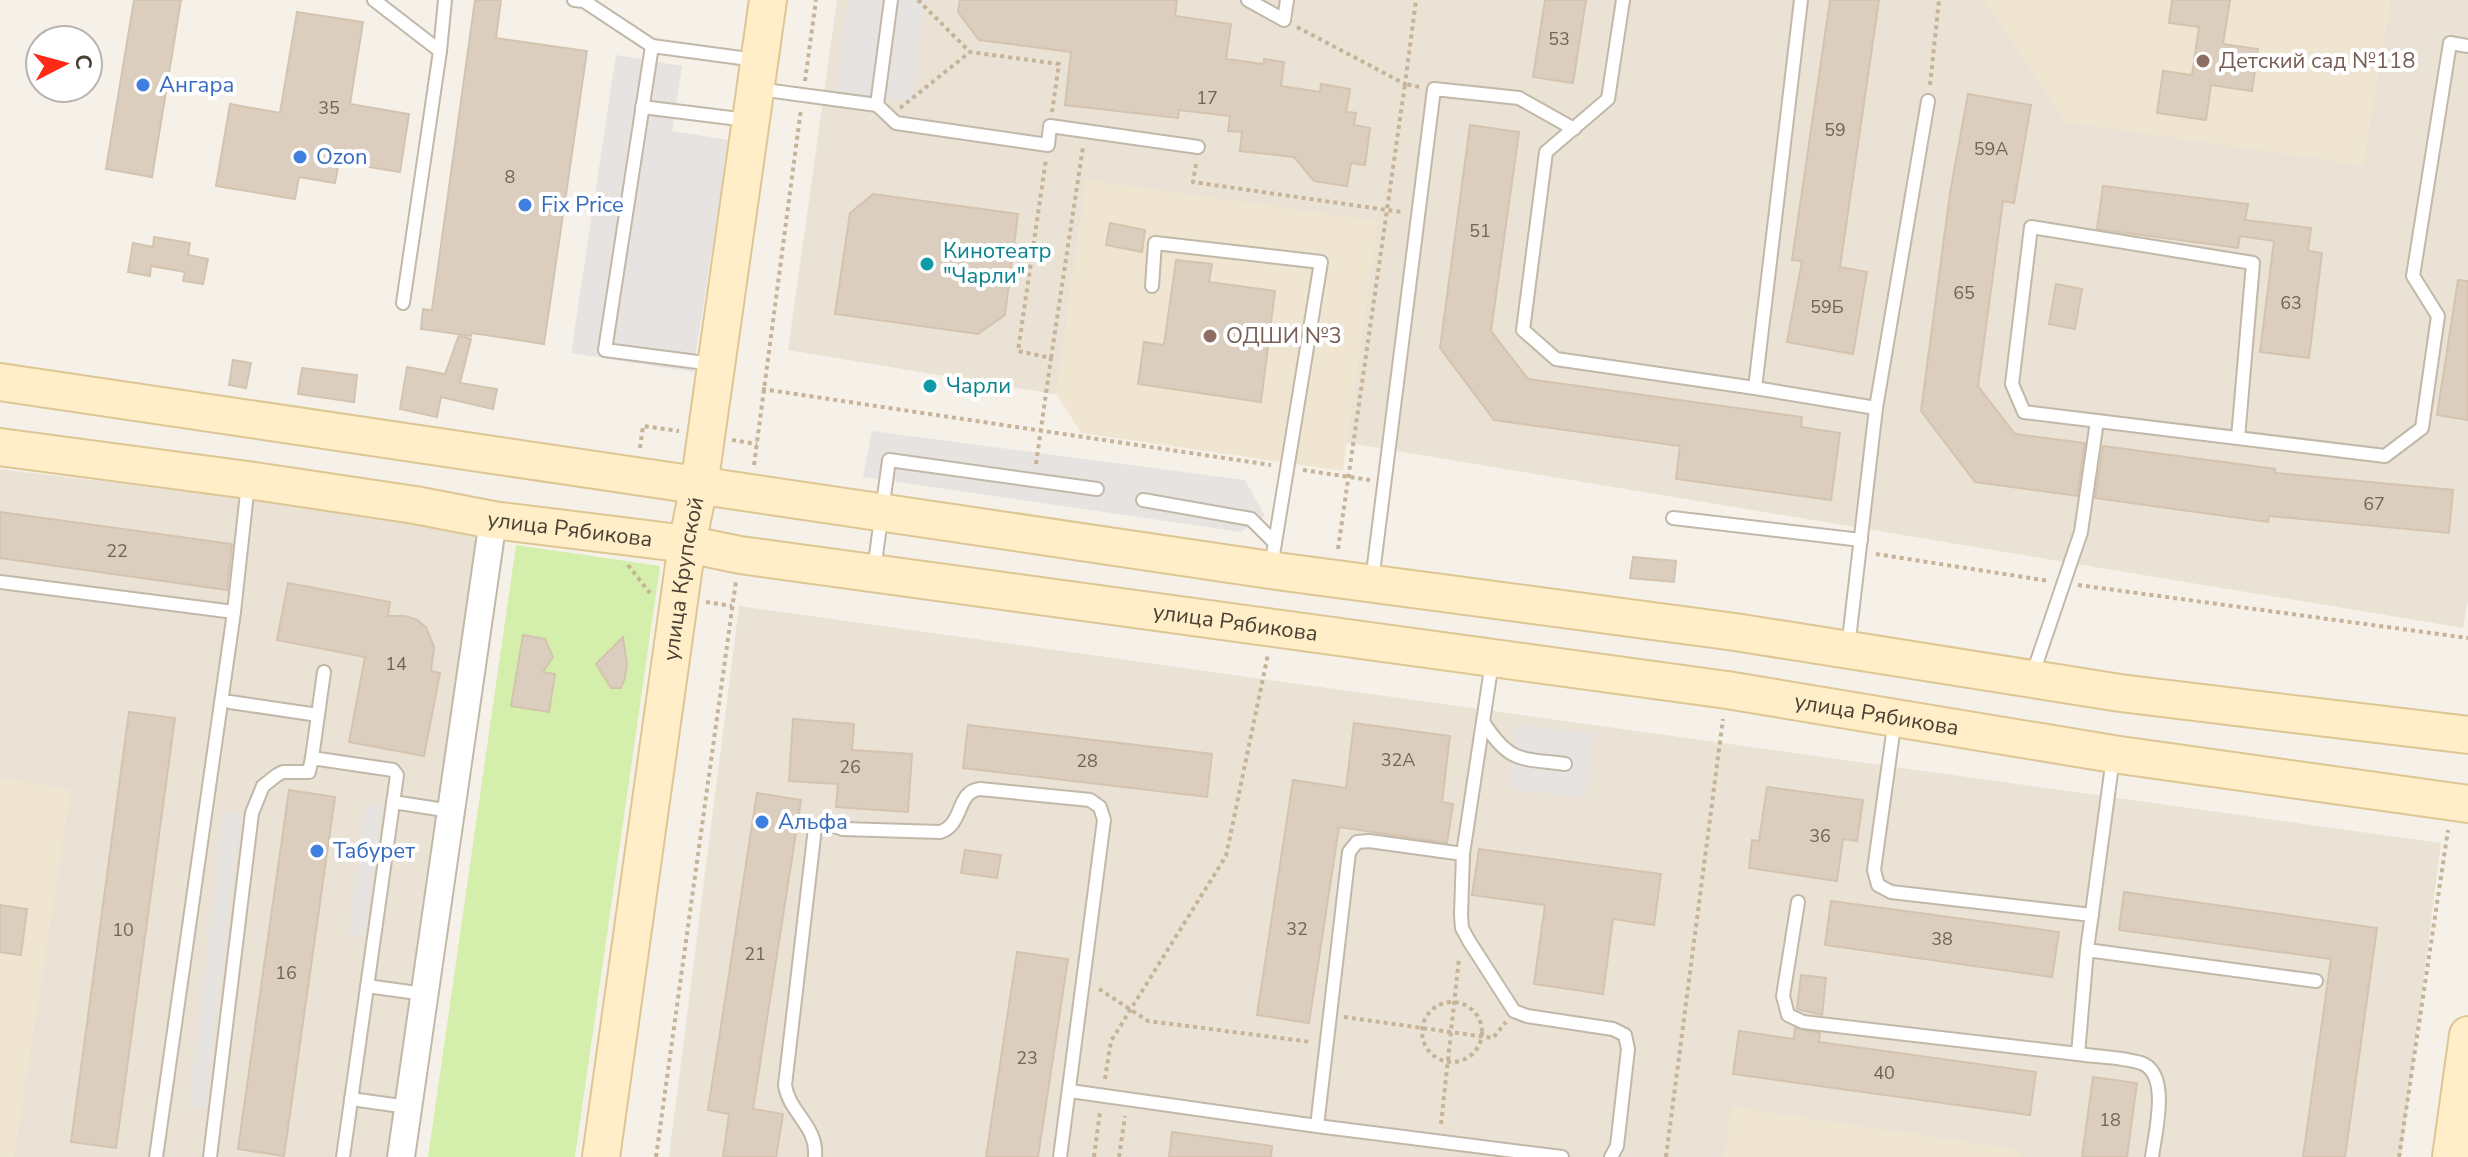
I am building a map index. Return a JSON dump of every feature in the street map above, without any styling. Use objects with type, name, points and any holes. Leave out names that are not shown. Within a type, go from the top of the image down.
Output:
[{"type":"street","name":"улица Крупской","points":[[601,1157],[687,544],[699,486],[768,0]]},
{"type":"street","points":[[0,382],[882,513],[1273,557],[1371,585],[1719,630],[2120,693],[2468,735]]},
{"type":"street","name":"улица Рябикова","points":[[0,447],[248,480],[493,520],[687,544],[740,555],[1727,690],[2113,754],[2460,803]]},
{"type":"street","points":[[401,1157],[493,520]]},
{"type":"street","points":[[2451,1157],[2468,1035]]},
{"type":"lane","points":[[374,0],[440,51]]},
{"type":"lane","points":[[403,303],[445,0]]},
{"type":"lane","points":[[574,0],[584,1],[652,46],[755,90]]},
{"type":"lane","points":[[877,105],[891,0]]},
{"type":"lane","points":[[1248,0],[1284,20],[1287,0]]},
{"type":"lane","points":[[1623,0],[1608,99],[1546,152],[1523,330],[1556,359],[1876,408]]},
{"type":"lane","points":[[1755,388],[1801,0]]},
{"type":"lane","points":[[2238,438],[2253,263],[2031,227],[2012,384],[2024,412],[2385,456],[2422,428],[2438,316],[2413,276],[2450,43],[2468,46]]},
{"type":"lane","points":[[652,46],[605,350],[716,364]]},
{"type":"lane","points":[[1371,585],[1434,89],[1519,98],[1574,129]]},
{"type":"lane","points":[[642,107],[755,90],[877,105],[896,123],[1048,145],[1050,126],[1198,147]]},
{"type":"lane","points":[[1848,651],[1876,408],[1928,101]]},
{"type":"lane","points":[[1152,286],[1155,243],[1321,262],[1273,557]]},
{"type":"lane","points":[[2031,679],[2081,532],[2097,421]]},
{"type":"lane","points":[[874,573],[889,460],[1097,489]]},
{"type":"lane","points":[[156,1157],[234,612],[248,480]]},
{"type":"lane","points":[[1143,500],[1251,519],[1273,557]]},
{"type":"lane","points":[[1673,518],[1860,546]]},
{"type":"lane","points":[[0,582],[234,612]]},
{"type":"lane","points":[[1492,658],[1463,854],[1462,928],[1514,1011],[1527,1016],[1613,1029],[1625,1035],[1628,1049],[1617,1146],[1611,1157]]},
{"type":"lane","points":[[210,1157],[252,813],[263,786],[283,772],[309,772],[324,672]]},
{"type":"lane","points":[[230,702],[318,715]]},
{"type":"lane","points":[[1896,718],[1874,870],[1878,885],[1891,892],[2092,915]]},
{"type":"lane","points":[[1483,722],[1499,746],[1516,758],[1565,764]]},
{"type":"lane","points":[[2078,1054],[2087,950],[2113,754]]},
{"type":"lane","points":[[312,758],[393,770],[397,782],[343,1157]]},
{"type":"lane","points":[[815,1157],[814,1137],[791,1105],[785,1085],[815,828],[825,823],[843,829],[940,832],[950,829],[956,821],[966,795],[971,790],[980,789],[1090,800],[1100,807],[1104,820],[1060,1157]]},
{"type":"lane","points":[[393,802],[451,811]]},
{"type":"lane","points":[[1317,1126],[1349,852],[1357,842],[1369,841],[1463,854]]},
{"type":"lane","points":[[1798,902],[1783,996],[1788,1015],[1803,1022],[2143,1064],[2155,1073],[2160,1090],[2152,1157]]},
{"type":"lane","points":[[2087,950],[2316,981]]},
{"type":"lane","points":[[367,986],[424,994]]},
{"type":"lane","points":[[1070,1091],[1562,1157]]},
{"type":"lane","points":[[351,1099],[408,1107]]},
{"type":"path","points":[[918,0],[970,52],[1059,64],[1050,126]]},
{"type":"path","points":[[1337,553],[1416,0]]},
{"type":"path","points":[[1928,101],[1939,0]]},
{"type":"path","points":[[1284,20],[1405,84],[1434,89]]},
{"type":"path","points":[[889,116],[970,52]]},
{"type":"path","points":[[1034,480],[1085,131]]},
{"type":"path","points":[[1048,145],[1018,351],[1051,358]]},
{"type":"path","points":[[1198,147],[1193,182],[1418,214]]},
{"type":"path","points":[[762,389],[1384,482]]},
{"type":"path","points":[[1860,546],[2063,583],[2468,638]]},
{"type":"path","points":[[1094,1157],[1111,1041],[1226,856],[1274,627]]},
{"type":"path","points":[[1666,1157],[1727,690]]},
{"type":"path","points":[[2399,1157],[2460,803]]},
{"type":"path","points":[[1439,1142],[1462,928]]},
{"type":"path","points":[[1084,979],[1148,1021],[1326,1044]]},
{"type":"path","points":[[1454,1002],[1466,1005],[1474,1012],[1480,1020],[1482,1036],[1477,1050],[1469,1057],[1448,1062],[1431,1053],[1425,1044],[1423,1028],[1428,1014],[1436,1007],[1454,1002]]},
{"type":"path","points":[[1330,1015],[1493,1038],[1514,1011]]},
{"type":"path","points":[[1119,1157],[1128,1099]]},
{"type":"shaded area","points":[[837,0],[2468,0],[2468,600],[2463,628],[788,350]]},
{"type":"shaded area","points":[[848,0],[925,0],[912,102],[836,92]]},
{"type":"shaded area","name":"Детский сад №118","points":[[1984,0],[2391,0],[2363,165],[2066,122]]},
{"type":"shaded area","points":[[616,55],[682,66],[672,131],[729,140],[693,372],[571,353]]},
{"type":"shaded area","points":[[1086,180],[1378,221],[1343,471],[1081,433],[1056,393]]},
{"type":"shaded area","points":[[872,431],[1245,480],[1265,516],[1241,532],[863,477]]},
{"type":"shaded area","points":[[0,469],[484,527],[393,1157],[0,1157]]},
{"type":"shaded area","points":[[739,606],[2441,843],[2401,1157],[669,1157]]},
{"type":"shaded area","points":[[1515,725],[1593,734],[1585,798],[1508,789]]},
{"type":"shaded area","points":[[0,778],[71,790],[14,1157],[0,1157]]},
{"type":"shaded area","points":[[366,804],[382,807],[364,936],[348,934]]},
{"type":"shaded area","points":[[224,811],[241,814],[205,1108],[189,1106]]},
{"type":"shaded area","points":[[1732,1107],[2020,1150],[2019,1157],[1724,1157]]},
{"type":"green space","points":[[516,545],[660,566],[575,1157],[428,1157]]},
{"type":"building","name":"Ангара","points":[[134,0],[181,0],[152,177],[106,169]]},
{"type":"building","points":[[475,0],[501,0],[496,38],[587,51],[544,344],[421,329],[423,309],[432,310]]},
{"type":"building","points":[[960,0],[1177,0],[1175,16],[1231,24],[1226,59],[1264,64],[1264,59],[1284,62],[1281,86],[1320,92],[1321,84],[1350,89],[1346,112],[1356,113],[1354,125],[1370,128],[1365,165],[1351,163],[1347,186],[1314,181],[1294,157],[1240,151],[1242,132],[1228,131],[1230,116],[1179,110],[1178,118],[1065,105],[1071,52],[979,40],[958,12]]},
{"type":"building","points":[[1545,0],[1586,0],[1573,83],[1533,77]]},
{"type":"building","points":[[1830,0],[1879,0],[1840,267],[1867,272],[1853,354],[1787,342],[1802,261],[1792,260]]},
{"type":"building","points":[[2172,0],[2230,0],[2223,44],[2258,49],[2252,91],[2211,85],[2206,120],[2157,113],[2163,71],[2192,75],[2199,27],[2169,23]]},
{"type":"building","points":[[297,12],[363,22],[350,104],[409,114],[400,172],[339,162],[335,183],[299,177],[295,199],[216,186],[230,104],[280,113]]},
{"type":"building","points":[[1968,94],[2031,105],[2014,203],[2003,201],[1978,386],[2015,434],[2085,443],[2077,496],[1975,482],[1921,411],[1950,193]]},
{"type":"building","points":[[1470,125],[1519,132],[1491,331],[1528,379],[1802,417],[1801,427],[1840,433],[1831,500],[1676,479],[1680,446],[1494,420],[1440,348]]},
{"type":"building","points":[[2103,186],[2248,204],[2245,220],[2311,228],[2308,251],[2322,253],[2309,358],[2260,352],[2274,241],[2240,236],[2238,248],[2097,229]]},
{"type":"building","name":"Кинотеатр \"Чарли\"","points":[[873,194],[1018,214],[1005,315],[978,334],[835,314],[850,213]]},
{"type":"building","points":[[1110,223],[1145,230],[1142,252],[1106,245]]},
{"type":"building","points":[[154,237],[190,243],[188,255],[208,259],[203,284],[183,281],[185,272],[151,266],[150,276],[128,272],[133,243],[153,247]]},
{"type":"building","name":"ОДШИ №3","points":[[1176,260],[1212,264],[1209,282],[1275,291],[1261,402],[1138,384],[1144,342],[1164,345]]},
{"type":"building","points":[[2458,280],[2468,281],[2468,420],[2437,415]]},
{"type":"building","points":[[2056,284],[2082,289],[2075,329],[2049,324]]},
{"type":"building","points":[[459,335],[471,339],[460,383],[497,389],[493,409],[441,397],[437,417],[400,409],[407,367],[445,374]]},
{"type":"building","points":[[233,360],[251,363],[246,388],[229,385]]},
{"type":"building","points":[[302,368],[357,375],[354,402],[298,394]]},
{"type":"building","points":[[2103,446],[2275,469],[2275,473],[2453,490],[2449,533],[2269,516],[2268,522],[2095,498]]},
{"type":"building","points":[[0,512],[232,544],[227,590],[0,558]]},
{"type":"building","points":[[1633,557],[1676,561],[1674,582],[1630,578]]},
{"type":"building","points":[[288,583],[390,602],[388,616],[405,616],[426,627],[434,647],[431,671],[440,673],[424,756],[349,742],[365,657],[277,640]]},
{"type":"building","points":[[523,635],[545,639],[553,657],[543,672],[555,674],[549,712],[511,706]]},
{"type":"building","points":[[623,637],[627,664],[625,678],[621,688],[611,688],[596,664]]},
{"type":"building","points":[[129,712],[175,718],[116,1148],[71,1142]]},
{"type":"building","points":[[793,719],[854,724],[852,750],[912,754],[908,812],[836,807],[838,784],[789,781]]},
{"type":"building","points":[[1354,723],[1450,736],[1442,802],[1453,804],[1447,843],[1339,827],[1309,1023],[1257,1015],[1293,780],[1346,788]]},
{"type":"building","points":[[968,725],[1212,754],[1207,797],[963,768]]},
{"type":"building","points":[[1767,787],[1863,800],[1857,841],[1843,839],[1837,881],[1749,868],[1752,840],[1759,841]]},
{"type":"building","points":[[289,790],[335,797],[284,1156],[238,1149]]},
{"type":"building","points":[[757,793],[801,800],[753,1109],[783,1114],[776,1157],[723,1157],[729,1114],[708,1110]]},
{"type":"building","points":[[1479,849],[1661,874],[1654,925],[1613,919],[1603,994],[1534,984],[1545,905],[1472,895]]},
{"type":"building","points":[[965,850],[1001,855],[997,878],[961,873]]},
{"type":"building","points":[[2124,892],[2377,928],[2345,1157],[2303,1157],[2331,959],[2119,930]]},
{"type":"building","points":[[1831,901],[2059,932],[2052,977],[1825,945]]},
{"type":"building","points":[[0,905],[27,909],[21,955],[0,952]]},
{"type":"building","points":[[1017,952],[1068,959],[1038,1157],[986,1157]]},
{"type":"building","points":[[1801,975],[1826,978],[1822,1015],[1797,1009]]},
{"type":"building","points":[[1795,1028],[1820,1033],[1819,1042],[2036,1072],[2030,1115],[1733,1074],[1739,1031],[1794,1039]]},
{"type":"building","points":[[2093,1077],[2137,1083],[2127,1157],[2082,1157]]},
{"type":"building","points":[[1172,1132],[1272,1146],[1271,1157],[1169,1157]]},
{"type":"place","name":"Детский сад №118","points":[[2203,61]]},
{"type":"place","name":"Ангара","points":[[143,85]]},
{"type":"place","name":"Ozon","points":[[300,157]]},
{"type":"place","name":"Fix Price","points":[[525,205]]},
{"type":"place","name":"Кинотеатр \"Чарли\"","points":[[927,264]]},
{"type":"place","name":"ОДШИ №3","points":[[1210,336]]},
{"type":"place","name":"Чарли","points":[[930,386]]},
{"type":"place","name":"Альфа","points":[[762,822]]},
{"type":"place","name":"Табурет","points":[[317,851]]}]
